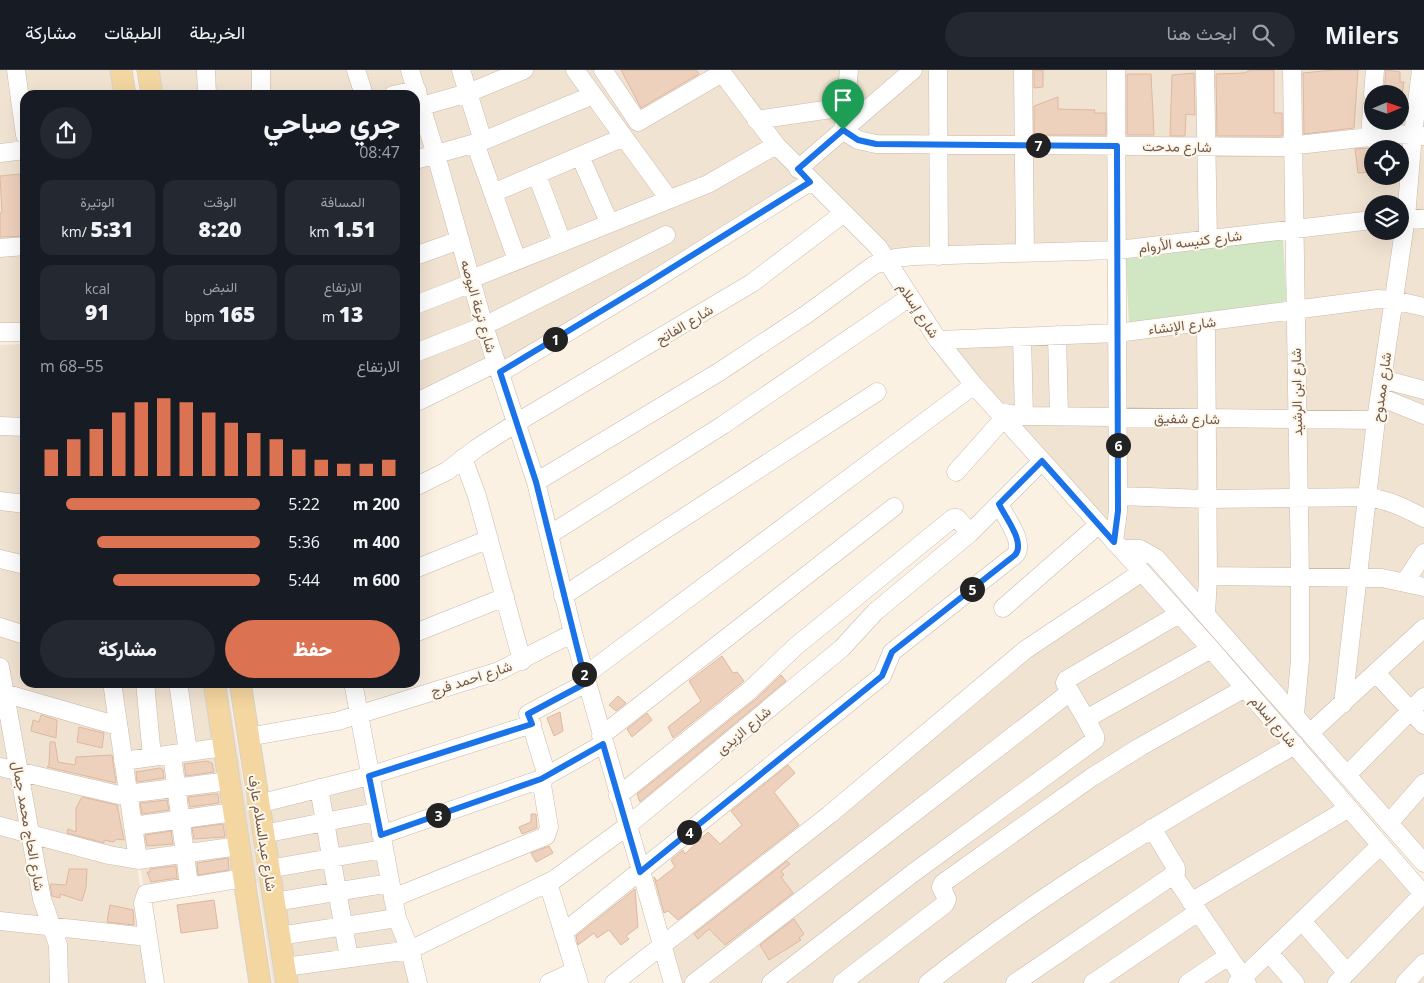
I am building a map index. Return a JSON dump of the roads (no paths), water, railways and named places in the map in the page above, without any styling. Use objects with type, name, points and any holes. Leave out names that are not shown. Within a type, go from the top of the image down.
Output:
[{"type":"main road","points":[[121,70],[124,90]]},
{"type":"main road","points":[[148,70],[151,90]]},
{"type":"main road","name":"شارع عبدالسلام عارف","points":[[215,688],[260,983]]},
{"type":"main road","name":"شارع عبدالسلام عارف","points":[[241,688],[283,959]]},
{"type":"main road","points":[[250,918],[264,921],[275,908]]},
{"type":"main road","points":[[256,956],[267,947],[283,959]]},
{"type":"street","points":[[16,70],[20,99]]},
{"type":"street","points":[[206,70],[207,90]]},
{"type":"street","points":[[261,70],[261,90]]},
{"type":"street","points":[[356,70],[362,90]]},
{"type":"street","name":"شارع ترعة البوصه","points":[[410,70],[416,90]]},
{"type":"street","points":[[461,70],[493,193],[517,260]]},
{"type":"street","points":[[420,98],[468,93],[524,70]]},
{"type":"street","points":[[575,70],[669,199]]},
{"type":"street","points":[[603,70],[638,122],[721,72]]},
{"type":"street","points":[[843,130],[849,70]]},
{"type":"street","points":[[420,401],[498,368],[646,284],[804,176],[843,130],[913,70]]},
{"type":"street","points":[[938,70],[939,256]]},
{"type":"street","points":[[1023,70],[1025,253]]},
{"type":"street","points":[[1116,70],[1118,545]]},
{"type":"street","points":[[1206,70],[1208,239]]},
{"type":"street","name":"شارع ابن الرشيد","points":[[1292,70],[1300,577],[1300,674],[1295,714]]},
{"type":"street","points":[[1374,85],[1375,70]]},
{"type":"street","name":"شارع ممدوح","points":[[1407,195],[1418,134],[1421,70]]},
{"type":"street","name":"شارع إسلام","points":[[721,72],[776,146],[804,176],[868,235],[887,260],[938,340],[974,385],[1211,649],[1424,895]]},
{"type":"street","points":[[420,159],[479,142],[593,95]]},
{"type":"street","name":"شارع ترعة البوصه","points":[[420,101],[484,326],[536,482],[572,633],[626,827],[673,983]]},
{"type":"street","points":[[756,120],[845,107]]},
{"type":"street","name":"شارع مدحت","points":[[843,130],[867,143],[1207,147],[1294,146],[1418,134]]},
{"type":"street","points":[[1370,138],[1371,130]]},
{"type":"street","points":[[493,193],[624,137]]},
{"type":"street","points":[[420,303],[517,260],[720,178],[776,146]]},
{"type":"street","points":[[0,153],[20,151]]},
{"type":"street","points":[[580,156],[609,222]]},
{"type":"street","points":[[537,175],[562,242]]},
{"type":"street","name":"شارع الفاتح","points":[[420,484],[446,471],[516,423],[752,283],[844,212]]},
{"type":"street","points":[[1409,218],[1424,219]]},
{"type":"street","name":"شارع كنيسه الأروام","points":[[887,260],[939,256],[1118,250],[1364,221]]},
{"type":"street","points":[[420,351],[484,326],[666,235]]},
{"type":"street","points":[[420,254],[460,240]]},
{"type":"street","name":"شارع ممدوح","points":[[1343,704],[1376,420],[1400,240]]},
{"type":"street","points":[[0,248],[20,246]]},
{"type":"street","points":[[536,482],[719,372],[814,309],[868,269],[887,260]]},
{"type":"street","points":[[549,535],[723,425],[910,297]]},
{"type":"street","name":"شارع الإنشاء","points":[[938,340],[1117,333],[1363,300],[1393,300],[1424,307]]},
{"type":"street","points":[[1206,322],[1208,576],[1206,614]]},
{"type":"street","points":[[0,332],[20,332]]},
{"type":"street","points":[[1057,336],[1059,415]]},
{"type":"street","points":[[1022,337],[1024,416]]},
{"type":"street","points":[[1382,379],[1424,390]]},
{"type":"street","points":[[275,908],[337,892],[391,891],[546,836],[549,827],[544,778],[528,714],[585,679],[974,385]]},
{"type":"street","points":[[564,596],[877,392]]},
{"type":"street","points":[[1380,397],[1424,415]]},
{"type":"street","points":[[956,472],[1001,415]]},
{"type":"street","name":"شارع شفيق","points":[[1001,415],[1376,420]]},
{"type":"street","points":[[0,426],[20,427]]},
{"type":"street","points":[[463,458],[489,540],[522,661]]},
{"type":"street","name":"شارع الزيدى","points":[[283,959],[349,958],[410,950],[548,883],[626,827],[842,648],[875,612],[970,533],[1042,461]]},
{"type":"street","points":[[1118,496],[1207,499],[1367,497],[1396,504],[1424,518]]},
{"type":"street","points":[[0,501],[20,503]]},
{"type":"street","points":[[563,933],[882,676],[892,652],[1015,555],[1018,552],[1019,543],[999,504]]},
{"type":"street","points":[[268,869],[331,858],[382,842],[544,778],[602,740],[894,507]]},
{"type":"street","points":[[618,796],[749,691],[795,647],[953,518],[957,518],[970,533]]},
{"type":"street","points":[[1004,608],[1098,525]]},
{"type":"street","points":[[420,567],[489,540]]},
{"type":"street","name":"شارع إسلام","points":[[1118,545],[1149,552],[1311,732],[1424,864]]},
{"type":"street","points":[[1405,582],[1424,553]]},
{"type":"street","points":[[0,559],[20,564]]},
{"type":"street","points":[[614,983],[829,815],[1026,650],[1142,572]]},
{"type":"street","points":[[1208,576],[1358,578],[1405,582],[1424,588]]},
{"type":"street","points":[[420,631],[505,597]]},
{"type":"street","points":[[771,983],[913,873],[1095,740],[1095,736],[1065,683],[1068,678],[1180,614]]},
{"type":"street","points":[[0,627],[20,633]]},
{"type":"street","points":[[1311,732],[1377,674],[1424,628]]},
{"type":"street","name":"شارع احمد فرج","points":[[248,737],[328,724],[358,716],[499,670],[522,661],[572,633]]},
{"type":"street","points":[[1086,719],[1211,649]]},
{"type":"street","name":"شارع الحاج محمد جمال","points":[[0,667],[3,692],[20,772],[42,899],[58,946],[59,983]]},
{"type":"street","points":[[1377,674],[1424,725]]},
{"type":"street","points":[[114,688],[118,726],[138,860]]},
{"type":"street","points":[[146,688],[152,758]]},
{"type":"street","points":[[178,688],[180,753],[177,788],[189,885]]},
{"type":"street","points":[[354,688],[391,891],[397,918],[410,950],[413,982]]},
{"type":"street","points":[[842,983],[945,904],[947,899],[941,886],[943,883],[1092,777],[1245,688]]},
{"type":"street","points":[[3,692],[118,726]]},
{"type":"street","points":[[694,983],[1070,692]]},
{"type":"street","points":[[1347,776],[1424,697]]},
{"type":"street","points":[[258,804],[369,776],[532,724]]},
{"type":"street","points":[[928,983],[1052,892],[1152,828],[1295,745]]},
{"type":"street","points":[[123,761],[224,747]]},
{"type":"street","points":[[0,766],[102,793],[128,795],[229,781]]},
{"type":"street","points":[[1389,824],[1424,783]]},
{"type":"street","points":[[319,788],[349,958]]},
{"type":"street","points":[[1093,983],[1195,907],[1349,808]]},
{"type":"street","points":[[132,826],[234,812]]},
{"type":"street","points":[[263,834],[376,812]]},
{"type":"street","points":[[0,826],[109,855],[138,860],[239,846]]},
{"type":"street","points":[[1015,983],[1174,876],[1176,868],[1152,828]]},
{"type":"street","points":[[1174,876],[1228,956],[1242,981],[1381,845]]},
{"type":"street","points":[[1410,879],[1424,864]]},
{"type":"street","points":[[155,983],[143,903],[146,894],[189,885],[244,878]]},
{"type":"street","points":[[548,883],[577,977],[548,983]]},
{"type":"street","points":[[1302,921],[1342,978],[1424,895]]},
{"type":"street","points":[[283,959],[343,926],[397,918]]},
{"type":"street","points":[[0,921],[148,937]]},
{"type":"street","points":[[1269,953],[1294,983]]},
{"type":"street","points":[[1188,983],[1228,956]]},
{"type":"street","points":[[1405,983],[1424,963]]}]
